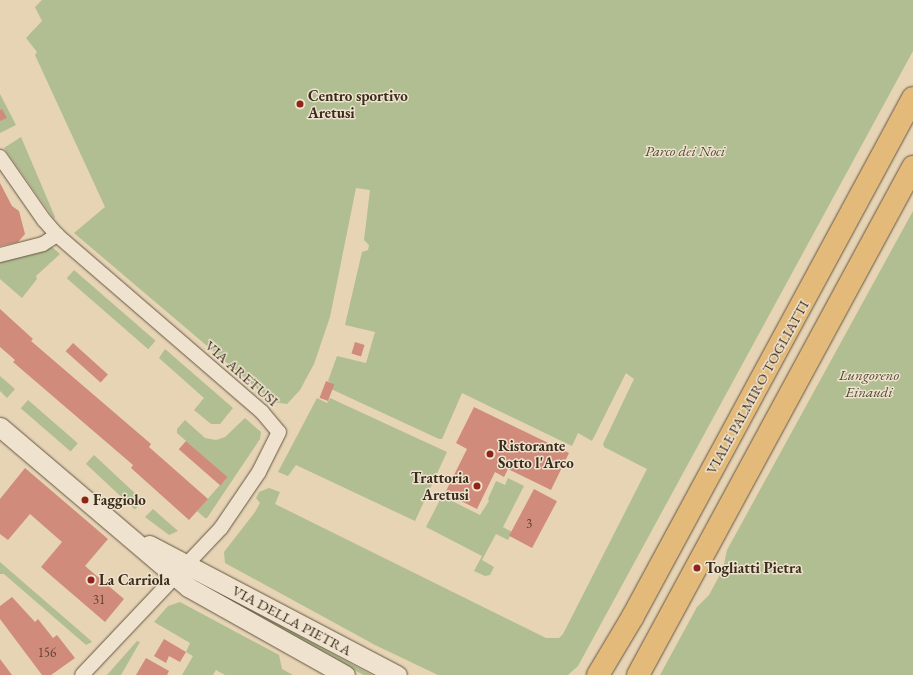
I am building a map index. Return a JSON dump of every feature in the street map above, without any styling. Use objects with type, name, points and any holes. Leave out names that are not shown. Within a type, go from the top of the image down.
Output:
[{"type":"main road","name":"VIALE PALMIRO TOGLIATTI","points":[[598,675],[632,618],[913,98]]},
{"type":"main road","points":[[638,675],[913,167]]},
{"type":"main road","name":"VIA DELLA PIETRA","points":[[0,427],[132,537],[180,569],[397,675]]},
{"type":"main road","name":"VIA DELLA PIETRA","points":[[180,569],[193,590],[345,675]]},
{"type":"street","name":"VIA ARETUSI","points":[[0,157],[57,235],[262,412],[279,432],[274,447],[237,507],[221,528],[180,569]]},
{"type":"street","points":[[0,255],[43,244],[57,235]]},
{"type":"street","points":[[82,675],[180,569]]},
{"type":"green space","name":"Parco dei Noci","points":[[42,0],[913,0],[913,51],[578,666],[568,675],[438,675],[375,645],[225,563],[224,552],[255,512],[260,503],[256,498],[259,492],[269,488],[280,492],[275,504],[546,638],[559,638],[563,634],[647,469],[604,447],[603,444],[634,379],[626,373],[592,441],[578,433],[572,446],[462,393],[442,439],[439,439],[331,389],[333,384],[328,381],[337,356],[366,363],[375,332],[345,325],[362,252],[368,250],[369,245],[364,240],[370,190],[356,188],[330,317],[314,364],[300,390],[287,404],[273,402],[74,233],[105,207],[35,55],[37,52],[26,38],[42,21],[35,7]]},
{"type":"green space","points":[[0,94],[16,125],[0,133]]},
{"type":"green space","points":[[21,137],[55,217],[54,219],[4,148]]},
{"type":"green space","name":"Lungoreno Einaudi","points":[[913,211],[913,675],[660,675],[697,607],[709,595],[723,569],[727,550]]},
{"type":"green space","points":[[52,247],[60,254],[36,276],[37,279],[22,298],[0,279],[0,260]]},
{"type":"green space","points":[[74,270],[156,341],[148,349],[67,278]]},
{"type":"green space","points":[[165,349],[233,408],[220,424],[211,424],[194,410],[204,398],[159,358]]},
{"type":"green space","points":[[0,376],[15,389],[7,398],[0,391]]},
{"type":"green space","points":[[317,398],[327,403],[330,398],[447,452],[415,521],[296,465],[288,476],[278,472]]},
{"type":"green space","points":[[28,400],[78,443],[71,452],[21,408]]},
{"type":"green space","points":[[245,418],[261,432],[260,439],[207,518],[205,518],[197,511],[227,477],[177,433],[177,429],[185,420],[205,438],[216,440],[225,437]]},
{"type":"green space","points":[[94,455],[143,501],[135,509],[86,464]]},
{"type":"green space","points":[[508,478],[524,486],[503,527],[512,532],[508,540],[496,534],[482,560],[494,567],[490,575],[485,576],[474,571],[482,556],[426,527],[442,496],[480,515],[489,501],[488,499],[496,481],[505,485]]},
{"type":"green space","points":[[153,509],[178,531],[169,535],[145,517]]},
{"type":"green space","points":[[0,562],[92,642],[86,645],[4,574],[0,574]]},
{"type":"green space","points":[[202,581],[372,675],[363,675],[200,584]]},
{"type":"green space","points":[[180,602],[279,655],[282,669],[293,675],[225,675],[216,670],[213,675],[182,675],[193,656],[186,652],[190,643],[154,622],[168,606]]},
{"type":"green space","points":[[137,641],[140,642],[121,675],[107,675]]},
{"type":"building","points":[[2,109],[7,118],[0,121],[0,110]]},
{"type":"building","points":[[0,183],[12,206],[19,211],[25,234],[18,242],[0,246]]},
{"type":"building","points":[[0,309],[33,339],[31,341],[151,444],[149,447],[208,499],[189,520],[131,468],[133,465],[13,362],[15,360],[0,347]]},
{"type":"building","points":[[355,342],[365,345],[361,356],[351,353]]},
{"type":"building","points":[[73,343],[108,374],[101,383],[66,351]]},
{"type":"building","points":[[326,381],[334,384],[328,401],[320,398]]},
{"type":"building","points":[[474,407],[569,453],[551,490],[508,469],[504,477],[495,472],[477,509],[445,493],[467,449],[456,443]]},
{"type":"building","points":[[186,441],[228,477],[220,485],[179,449]]},
{"type":"building","points":[[25,468],[108,539],[85,566],[124,599],[105,622],[41,567],[62,542],[30,514],[8,540],[0,534],[0,499]]},
{"type":"building","points":[[534,489],[557,501],[532,548],[509,536]]},
{"type":"building","points":[[12,597],[35,622],[38,619],[53,638],[57,635],[75,658],[51,675],[42,675],[0,619],[0,606]]},
{"type":"building","points":[[164,639],[186,652],[180,662],[169,656],[166,663],[154,656]]},
{"type":"building","points":[[146,658],[169,671],[167,675],[136,675]]},
{"type":"building","points":[[0,659],[12,675],[0,675]]},
{"type":"place","name":"Centro sportivo Aretusi","points":[[300,104]]},
{"type":"place","name":"Ristorante Sotto l'Arco","points":[[490,454]]},
{"type":"place","name":"Trattoria Aretusi","points":[[477,486]]},
{"type":"place","name":"Faggiolo","points":[[85,500]]},
{"type":"place","name":"Togliatti Pietra","points":[[697,568]]},
{"type":"place","name":"La Carriola","points":[[91,580]]}]
